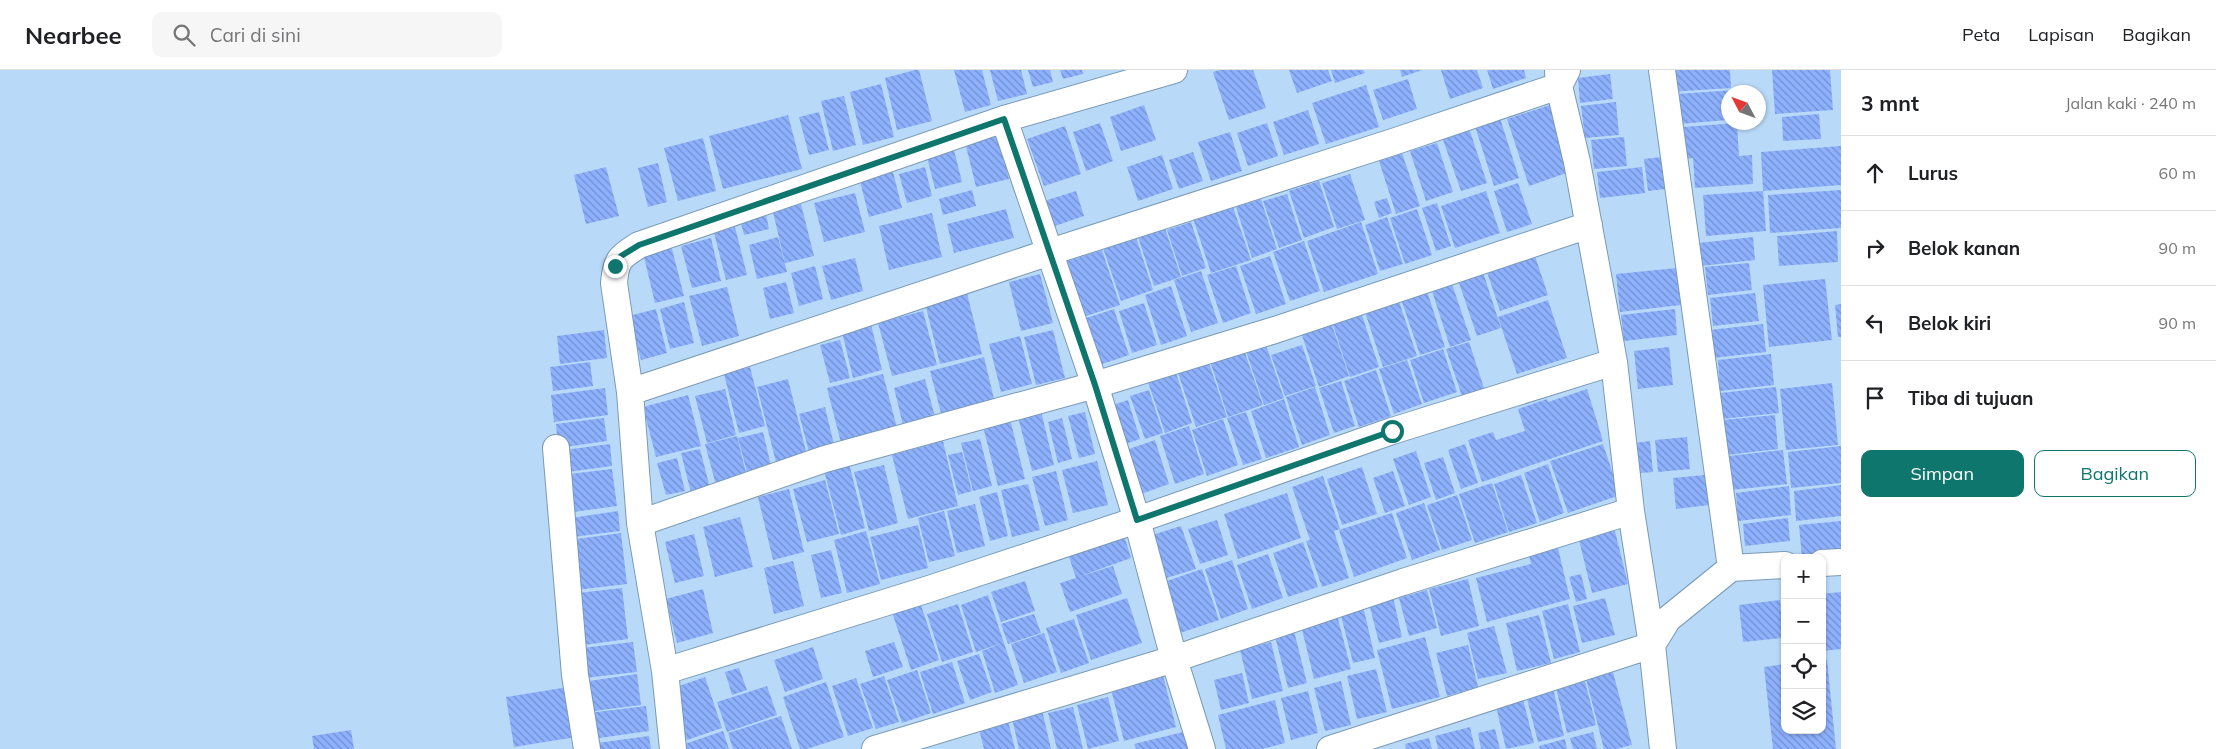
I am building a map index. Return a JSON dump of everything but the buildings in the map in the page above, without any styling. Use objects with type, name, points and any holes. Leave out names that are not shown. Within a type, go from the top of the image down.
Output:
[{"type":"street","points":[[673,749],[665,671],[640,522],[630,392],[614,283],[615,266],[621,256],[639,245],[1004,119],[1174,70]]},
{"type":"street","points":[[1662,70],[1731,568]]},
{"type":"street","points":[[630,392],[1050,252],[1393,142],[1562,75],[1614,362],[1631,511],[1652,645],[1663,749]]},
{"type":"street","points":[[1004,119],[1095,385],[1137,520],[1174,659],[1202,749]]},
{"type":"street","points":[[640,522],[825,459],[1095,385],[1275,330],[1589,225]]},
{"type":"street","points":[[665,671],[929,589],[1137,520],[1392,431],[1614,362]]},
{"type":"street","points":[[556,448],[575,675],[587,749]]},
{"type":"street","points":[[875,749],[1174,659],[1403,582],[1631,511]]},
{"type":"street","points":[[1826,563],[1841,562]]},
{"type":"street","points":[[1330,749],[1652,645],[1668,619],[1731,568],[1781,565]]},
{"type":"route","points":[[615,266],[621,256],[639,245],[1004,119],[1095,385],[1137,520],[1392,431]]}]
